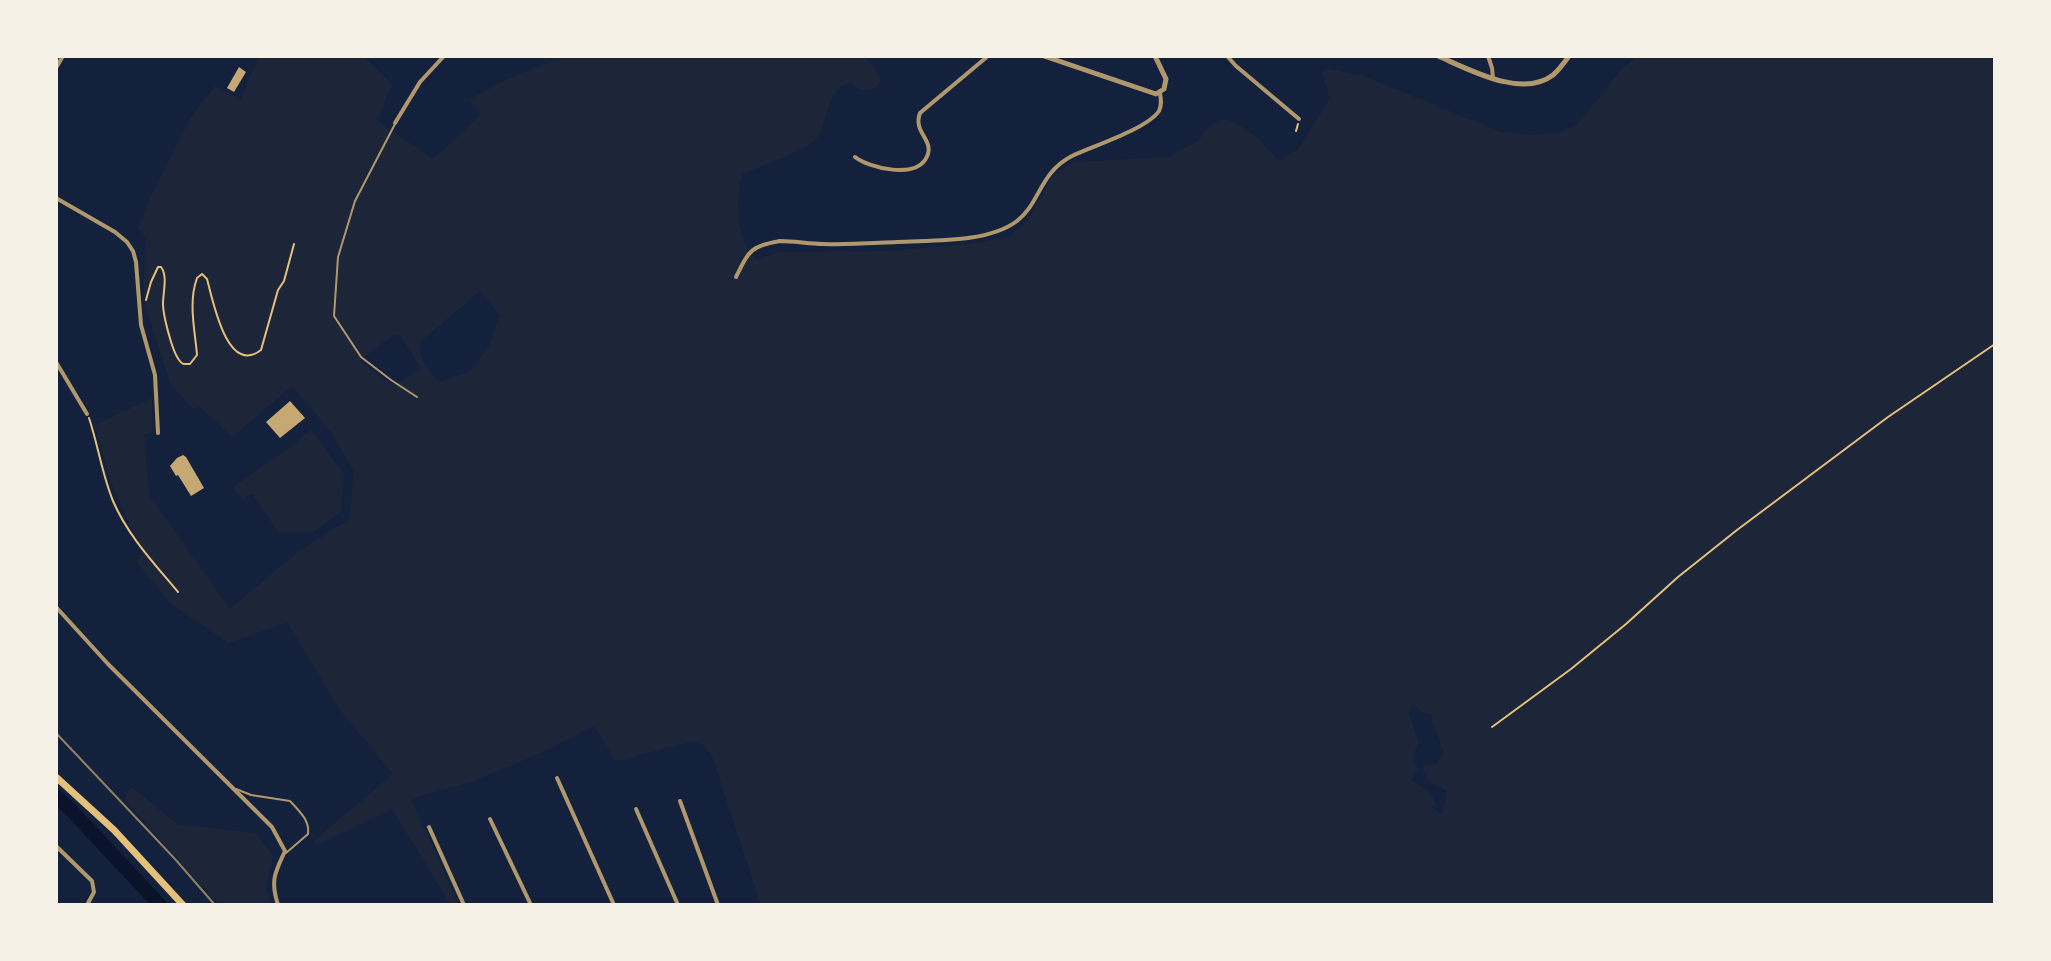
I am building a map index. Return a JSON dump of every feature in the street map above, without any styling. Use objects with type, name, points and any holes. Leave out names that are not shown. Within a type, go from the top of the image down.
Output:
[{"type":"main road","points":[[56,777],[151,867],[183,905]]},
{"type":"street","points":[[56,68],[63,56]]},
{"type":"street","points":[[395,123],[420,82],[444,56]]},
{"type":"street","points":[[855,157],[880,168],[902,169],[920,165],[929,151],[927,140],[918,127],[920,113],[988,56]]},
{"type":"street","points":[[1044,56],[1156,94],[1164,89],[1166,79],[1155,56]]},
{"type":"street","points":[[1227,56],[1299,119]]},
{"type":"street","points":[[1438,56],[1509,83],[1538,83],[1554,75],[1569,56]]},
{"type":"street","points":[[1488,56],[1493,78]]},
{"type":"street","points":[[736,277],[751,249],[771,242],[840,245],[973,237],[997,231],[1019,219],[1046,177],[1062,162],[1134,129],[1154,116],[1161,106],[1160,93]]},
{"type":"street","points":[[56,198],[104,225],[127,242],[133,251],[139,312],[155,375],[158,433]]},
{"type":"street","points":[[56,362],[87,414]]},
{"type":"street","points":[[56,607],[108,664],[272,827],[285,848],[274,877],[278,905]]},
{"type":"street","points":[[557,778],[614,905]]},
{"type":"street","points":[[680,801],[718,905]]},
{"type":"street","points":[[636,809],[678,905]]},
{"type":"street","points":[[490,819],[531,905]]},
{"type":"street","points":[[429,827],[464,905]]},
{"type":"street","points":[[56,846],[92,881],[94,892],[87,905]]},
{"type":"lane","points":[[395,123],[355,201],[338,257],[334,316],[361,357],[417,397]]},
{"type":"lane","points":[[236,789],[251,795],[290,801],[304,817],[308,834],[285,853]]},
{"type":"path","points":[[139,312],[146,302],[158,267],[161,267],[164,273],[163,308],[175,352],[182,363],[192,363],[197,355],[193,289],[202,274],[207,279],[224,334],[236,352],[246,357],[253,355],[261,350],[294,244]]},
{"type":"path","points":[[1492,727],[1571,669],[1737,530],[1888,417],[1995,344]]},
{"type":"path","points":[[91,425],[106,481],[123,521],[178,592]]},
{"type":"shaded area","points":[[258,56],[363,56],[392,84],[377,121],[433,159],[481,115],[469,100],[505,80],[565,56],[864,56],[876,70],[881,81],[878,85],[867,90],[851,83],[843,85],[832,98],[816,139],[743,174],[739,220],[746,244],[758,260],[781,252],[886,251],[1009,237],[1027,221],[1052,177],[1072,162],[1168,157],[1198,141],[1208,127],[1225,119],[1248,131],[1281,160],[1298,149],[1330,99],[1322,73],[1328,69],[1361,75],[1501,132],[1536,135],[1576,126],[1621,70],[1637,56],[1995,56],[1995,905],[761,905],[712,756],[705,747],[689,742],[618,761],[595,727],[471,782],[411,799],[459,905],[451,905],[392,809],[317,845],[314,841],[393,774],[340,710],[287,622],[229,643],[171,604],[136,561],[143,555],[110,480],[95,425],[152,398],[153,432],[144,434],[149,495],[230,609],[295,554],[349,519],[354,472],[332,433],[292,386],[232,437],[199,406],[193,409],[171,385],[146,308],[143,290],[146,237],[138,228],[150,198],[190,119],[215,86],[241,100]],"holes":[[[480,291],[500,315],[488,348],[469,372],[440,382],[424,364],[421,341]],[[400,335],[421,369],[393,385],[360,360],[392,336]],[[1413,704],[1431,715],[1444,754],[1436,765],[1423,766],[1428,781],[1447,791],[1442,815],[1431,807],[1436,806],[1431,793],[1411,780],[1418,770],[1413,756],[1419,742],[1409,714]]]},
{"type":"shaded area","points":[[311,430],[344,474],[341,512],[312,533],[279,533],[252,494],[242,500],[233,487]]},
{"type":"shaded area","points":[[132,787],[177,824],[255,833],[273,856],[266,888],[271,905],[219,905],[124,799]]},
{"type":"building","points":[[239,67],[246,72],[234,92],[227,88]]},
{"type":"building","points":[[290,401],[305,418],[280,438],[266,422]]},
{"type":"building","points":[[183,455],[204,488],[191,496],[170,466]]},
{"type":"waterway","points":[[56,796],[160,905]]},
{"type":"railway","points":[[56,733],[215,905]]}]
